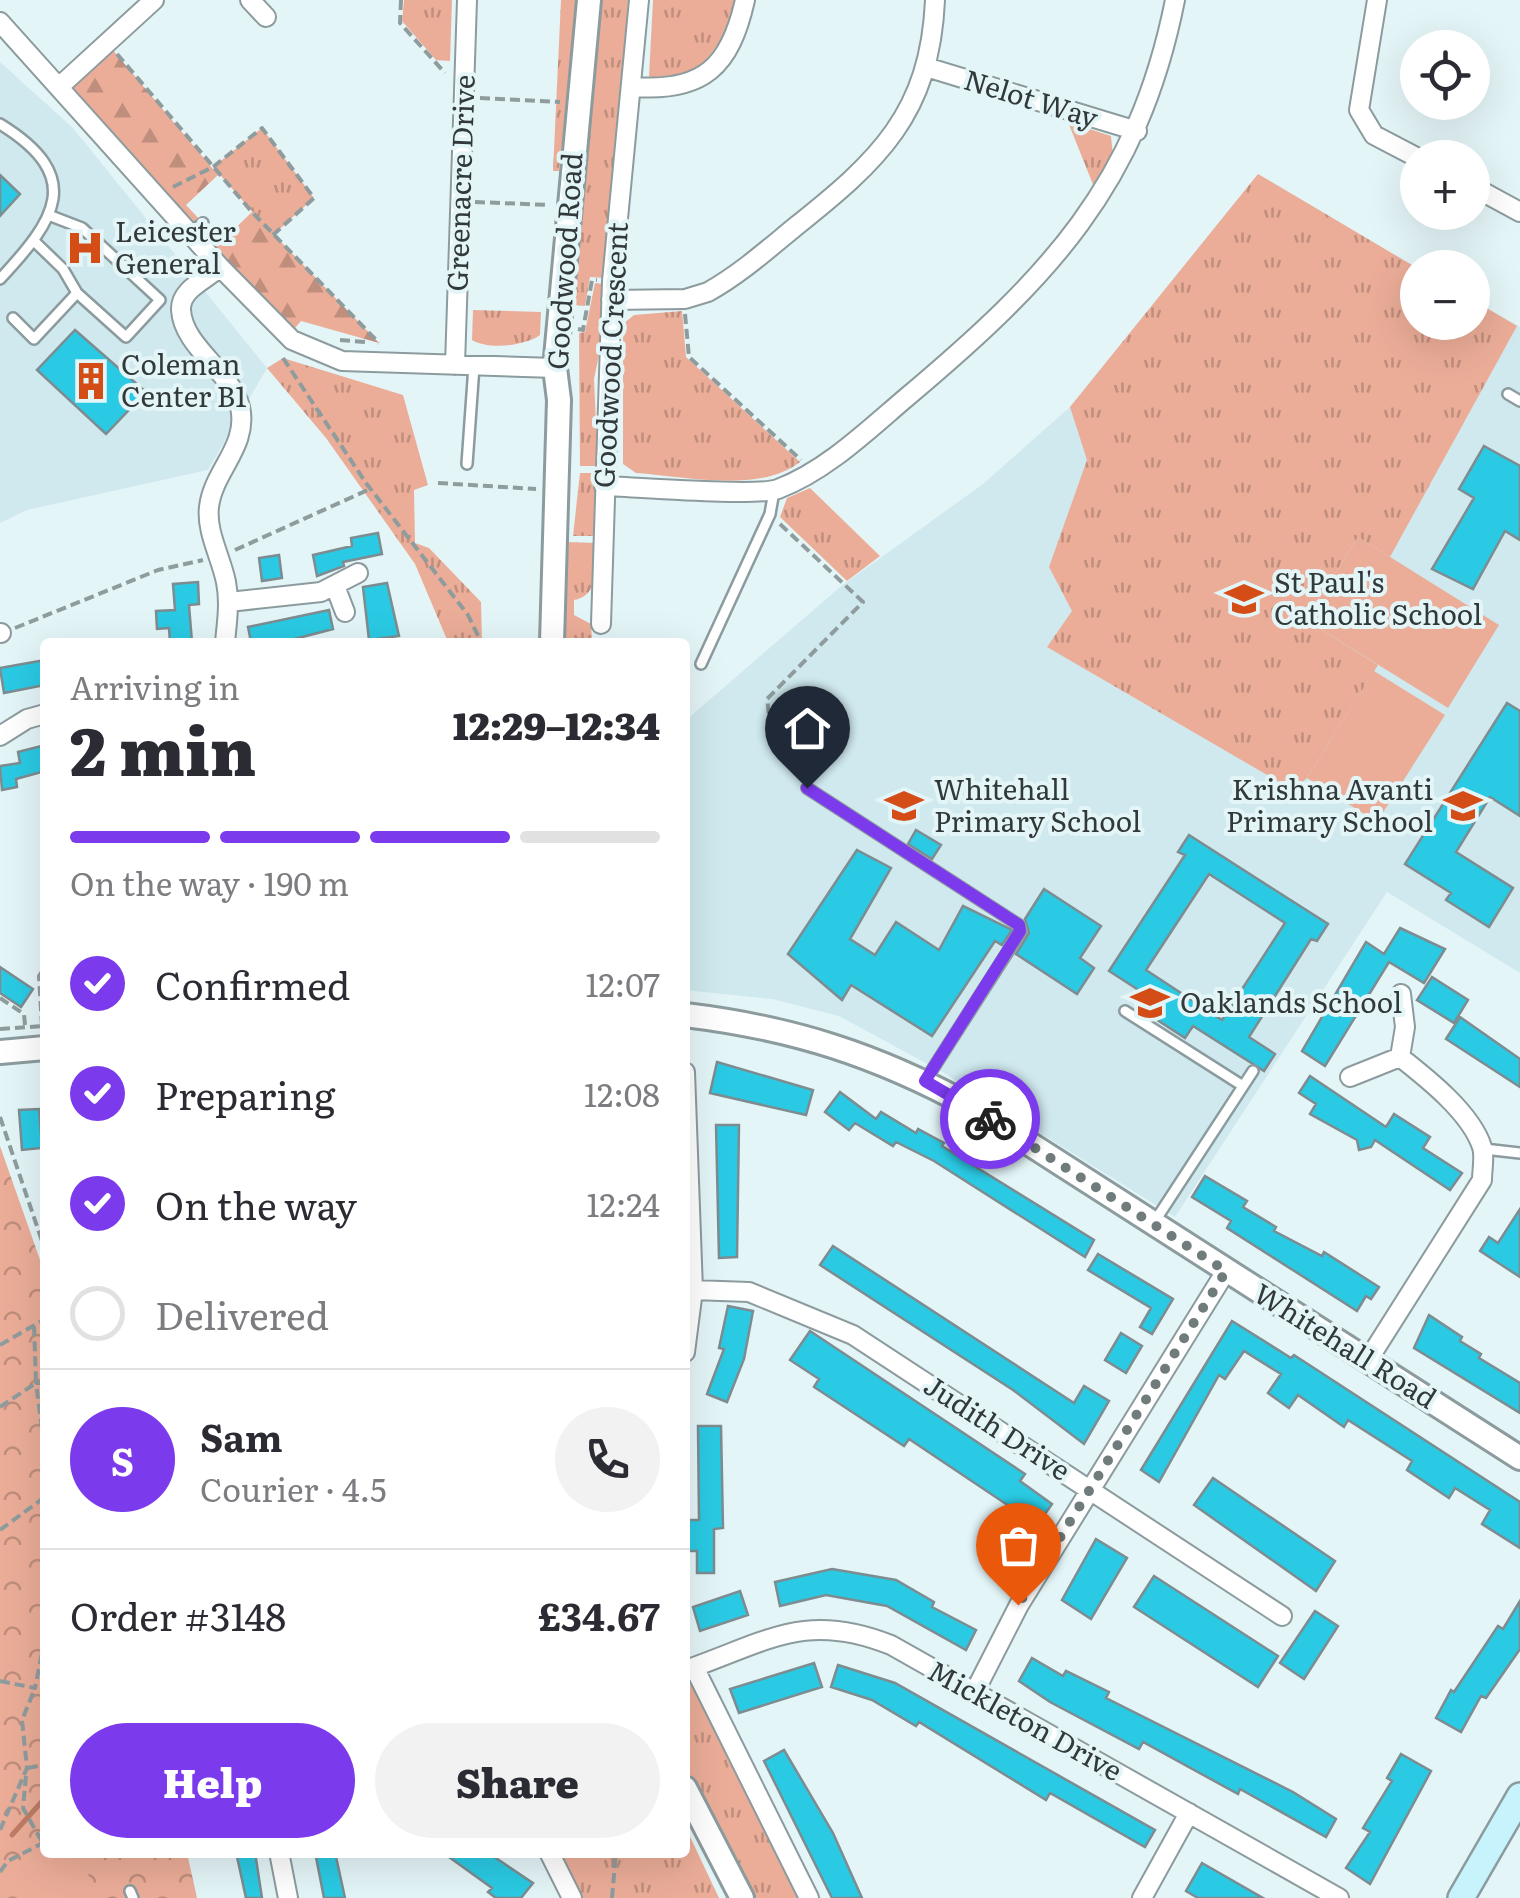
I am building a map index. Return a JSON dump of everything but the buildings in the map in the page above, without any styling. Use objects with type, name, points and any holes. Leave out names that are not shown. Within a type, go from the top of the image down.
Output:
[{"type":"main road","points":[[1462,1898],[1520,1796]]},
{"type":"street","points":[[60,86],[154,0]]},
{"type":"street","points":[[250,0],[266,17]]},
{"type":"street","name":"Greenacre Drive","points":[[464,366],[460,201],[467,0]]},
{"type":"street","name":"Goodwood Road","points":[[552,638],[559,400],[554,368],[562,317],[568,206],[589,0]]},
{"type":"street","name":"Goodwood Crescent","points":[[601,624],[611,290],[634,88],[639,0]]},
{"type":"street","points":[[634,88],[676,88],[694,84],[710,73],[736,32],[744,0]]},
{"type":"street","points":[[611,290],[684,300],[728,281],[874,162],[909,108],[926,67],[935,0]]},
{"type":"street","points":[[604,486],[774,491],[813,471],[948,363],[1037,278],[1080,227],[1137,131],[1161,66],[1175,0]]},
{"type":"street","points":[[1377,0],[1359,110],[1374,135],[1400,149]]},
{"type":"street","points":[[0,22],[155,195],[197,228],[220,268],[292,340],[342,361],[554,368]]},
{"type":"street","name":"Nelot Way","points":[[926,67],[1137,131]]},
{"type":"street","points":[[1490,196],[1520,212]]},
{"type":"street","points":[[220,268],[183,297],[180,307],[186,328],[236,393],[242,417],[235,450],[210,502],[209,526],[229,602],[225,638]]},
{"type":"street","points":[[229,602],[286,598],[335,586],[358,574]]},
{"type":"street","points":[[335,586],[345,612]]},
{"type":"street","points":[[3,728],[40,716]]},
{"type":"street","points":[[1400,1057],[1404,1027],[1401,994]]},
{"type":"street","name":"Whitehall Road","points":[[690,1016],[780,1028],[869,1055],[925,1081],[1520,1458]]},
{"type":"street","points":[[0,1052],[40,1035]]},
{"type":"street","points":[[1350,1077],[1400,1057]]},
{"type":"street","points":[[1368,1360],[1477,1189],[1484,1149],[1439,1090],[1400,1057]]},
{"type":"street","points":[[690,1208],[690,1313]]},
{"type":"street","points":[[974,1693],[1018,1605],[1226,1271]]},
{"type":"street","name":"Judith Drive","points":[[693,1290],[749,1292],[853,1334],[1282,1616]]},
{"type":"street","name":"Mickleton Drive","points":[[809,1898],[704,1695],[694,1667],[778,1635],[821,1626],[853,1630],[891,1645],[1339,1898]]},
{"type":"street","points":[[690,1798],[742,1898]]},
{"type":"street","points":[[1142,1898],[1189,1814]]},
{"type":"street","points":[[280,1858],[288,1898]]},
{"type":"street","points":[[552,1858],[572,1898]]},
{"type":"lane","points":[[0,124],[30,142],[53,186],[51,216],[35,242],[0,279]]},
{"type":"lane","points":[[51,216],[82,228],[160,300],[180,307]]},
{"type":"lane","points":[[35,242],[63,269],[77,293],[126,337],[160,300]]},
{"type":"lane","points":[[13,318],[34,338],[77,293]]},
{"type":"lane","points":[[464,366],[467,464]]},
{"type":"lane","points":[[1508,394],[1520,401]]},
{"type":"lane","points":[[701,664],[770,514],[774,491]]},
{"type":"lane","points":[[807,788],[1019,925],[1020,931],[925,1081]]},
{"type":"lane","points":[[1125,1011],[1243,1086]]},
{"type":"lane","points":[[1153,1224],[1253,1071]]},
{"type":"lane","points":[[1484,1149],[1520,1153]]},
{"type":"path","points":[[107,44],[273,235],[379,343]]},
{"type":"path","points":[[155,195],[212,167],[262,128],[314,198],[273,235]]},
{"type":"path","points":[[460,201],[568,206]]},
{"type":"path","points":[[562,317],[576,318],[575,329],[582,330],[592,280],[611,290]]},
{"type":"path","points":[[684,300],[689,357],[813,471]]},
{"type":"path","points":[[336,340],[393,344]]},
{"type":"path","points":[[273,346],[370,489],[468,615],[479,638]]},
{"type":"path","points":[[438,484],[556,490]]},
{"type":"path","points":[[0,633],[158,570],[219,557],[370,489]]},
{"type":"path","points":[[770,514],[863,602],[767,700],[770,723],[826,758],[807,788]]},
{"type":"path","points":[[0,998],[24,1014],[26,1027]]},
{"type":"path","points":[[0,1029],[26,1027],[40,1032]]},
{"type":"path","points":[[0,1117],[40,1235]]},
{"type":"path","points":[[0,1345],[40,1322]]},
{"type":"path","points":[[34,1325],[40,1414]]},
{"type":"path","points":[[0,1406],[40,1383]]},
{"type":"path","points":[[0,1530],[40,1501]]},
{"type":"path","points":[[40,1663],[22,1720],[26,1768],[23,1808],[40,1836]]},
{"type":"path","points":[[0,1681],[35,1688]]},
{"type":"path","points":[[26,1768],[40,1766]]},
{"type":"path","points":[[0,1830],[26,1768]]},
{"type":"path","points":[[0,1872],[8,1861],[40,1849]]},
{"type":"path","points":[[612,1898],[615,1858]]},
{"type":"shaded area","name":"Leicester General","points":[[0,62],[73,128],[267,368],[208,470],[27,510],[0,523]]},
{"type":"shaded area","points":[[1258,174],[1400,258],[1400,340],[1490,340],[1490,310],[1520,327],[1520,973],[1387,892],[1175,1217],[944,1073],[839,1016],[772,999],[690,991],[690,717],[840,587],[983,484],[1070,407]]},
{"type":"green space","points":[[404,0],[452,0],[450,61],[436,60],[402,21]]},
{"type":"green space","points":[[561,0],[578,0],[559,171],[553,171]]},
{"type":"green space","points":[[598,0],[628,0],[619,153],[605,278],[590,277],[585,306],[572,305]]},
{"type":"green space","points":[[653,0],[740,0],[719,43],[687,80],[657,81],[649,76]]},
{"type":"green space","points":[[107,43],[218,175],[186,205],[221,242],[252,212],[379,343],[301,321],[290,334],[60,86]]},
{"type":"green space","points":[[1068,122],[1111,136],[1113,156],[1094,187]]},
{"type":"green space","points":[[262,128],[314,198],[273,235],[213,167]]},
{"type":"green space","points":[[1258,174],[1400,258],[1400,340],[1490,340],[1490,310],[1517,326],[1390,557],[1358,537],[1306,620],[1378,665],[1307,778],[1293,790],[1047,647],[1072,611],[1049,567],[1087,460],[1070,407]]},
{"type":"green space","points":[[595,283],[604,284],[602,340],[594,379],[598,466],[580,466],[579,333],[585,332]]},
{"type":"green space","points":[[473,310],[541,312],[540,335],[506,345],[479,343],[472,340]]},
{"type":"green space","points":[[682,311],[686,357],[800,462],[764,478],[721,481],[636,473],[623,464],[623,324],[634,315]]},
{"type":"green space","points":[[283,358],[403,395],[428,485],[414,490],[415,543],[429,548],[481,602],[482,638],[446,638],[415,564],[326,438],[267,368]]},
{"type":"green space","points":[[580,473],[598,473],[596,536],[573,536]]},
{"type":"green space","points":[[810,488],[880,556],[847,581],[780,517],[787,498]]},
{"type":"green space","points":[[1358,537],[1499,625],[1448,708],[1306,620]]},
{"type":"green space","points":[[565,542],[596,543],[593,586],[574,600],[574,615],[591,624],[592,638],[561,638]]},
{"type":"green space","points":[[1374,671],[1445,715],[1377,822],[1307,778]]},
{"type":"green space","points":[[0,1146],[40,1260],[40,1858],[188,1858],[197,1898],[0,1898]]},
{"type":"green space","points":[[690,1679],[802,1898],[755,1898],[690,1775]]},
{"type":"green space","points":[[690,1837],[719,1898],[583,1898],[561,1858],[690,1858]]},
{"type":"green space","points":[[21,1853],[40,1853],[40,1858],[88,1858],[89,1898],[22,1898]]},
{"type":"waterway","points":[[12,1835],[40,1804]]},
{"type":"way so far","points":[[990,1119],[1226,1271],[1018,1605]]},
{"type":"place","name":"Leicester General","points":[[85,248]]},
{"type":"place","name":"Coleman Center B1","points":[[91,381]]},
{"type":"place","name":"St Paul's Catholic School","points":[[1244,599]]},
{"type":"place","name":"Whitehall Primary School","points":[[904,806]]},
{"type":"place","name":"Krishna Avanti Primary School","points":[[1463,806]]},
{"type":"place","name":"Oaklands School","points":[[1150,1003]]},
{"type":"route","points":[[807,788],[1019,925],[1020,931],[925,1081],[990,1119]]}]
